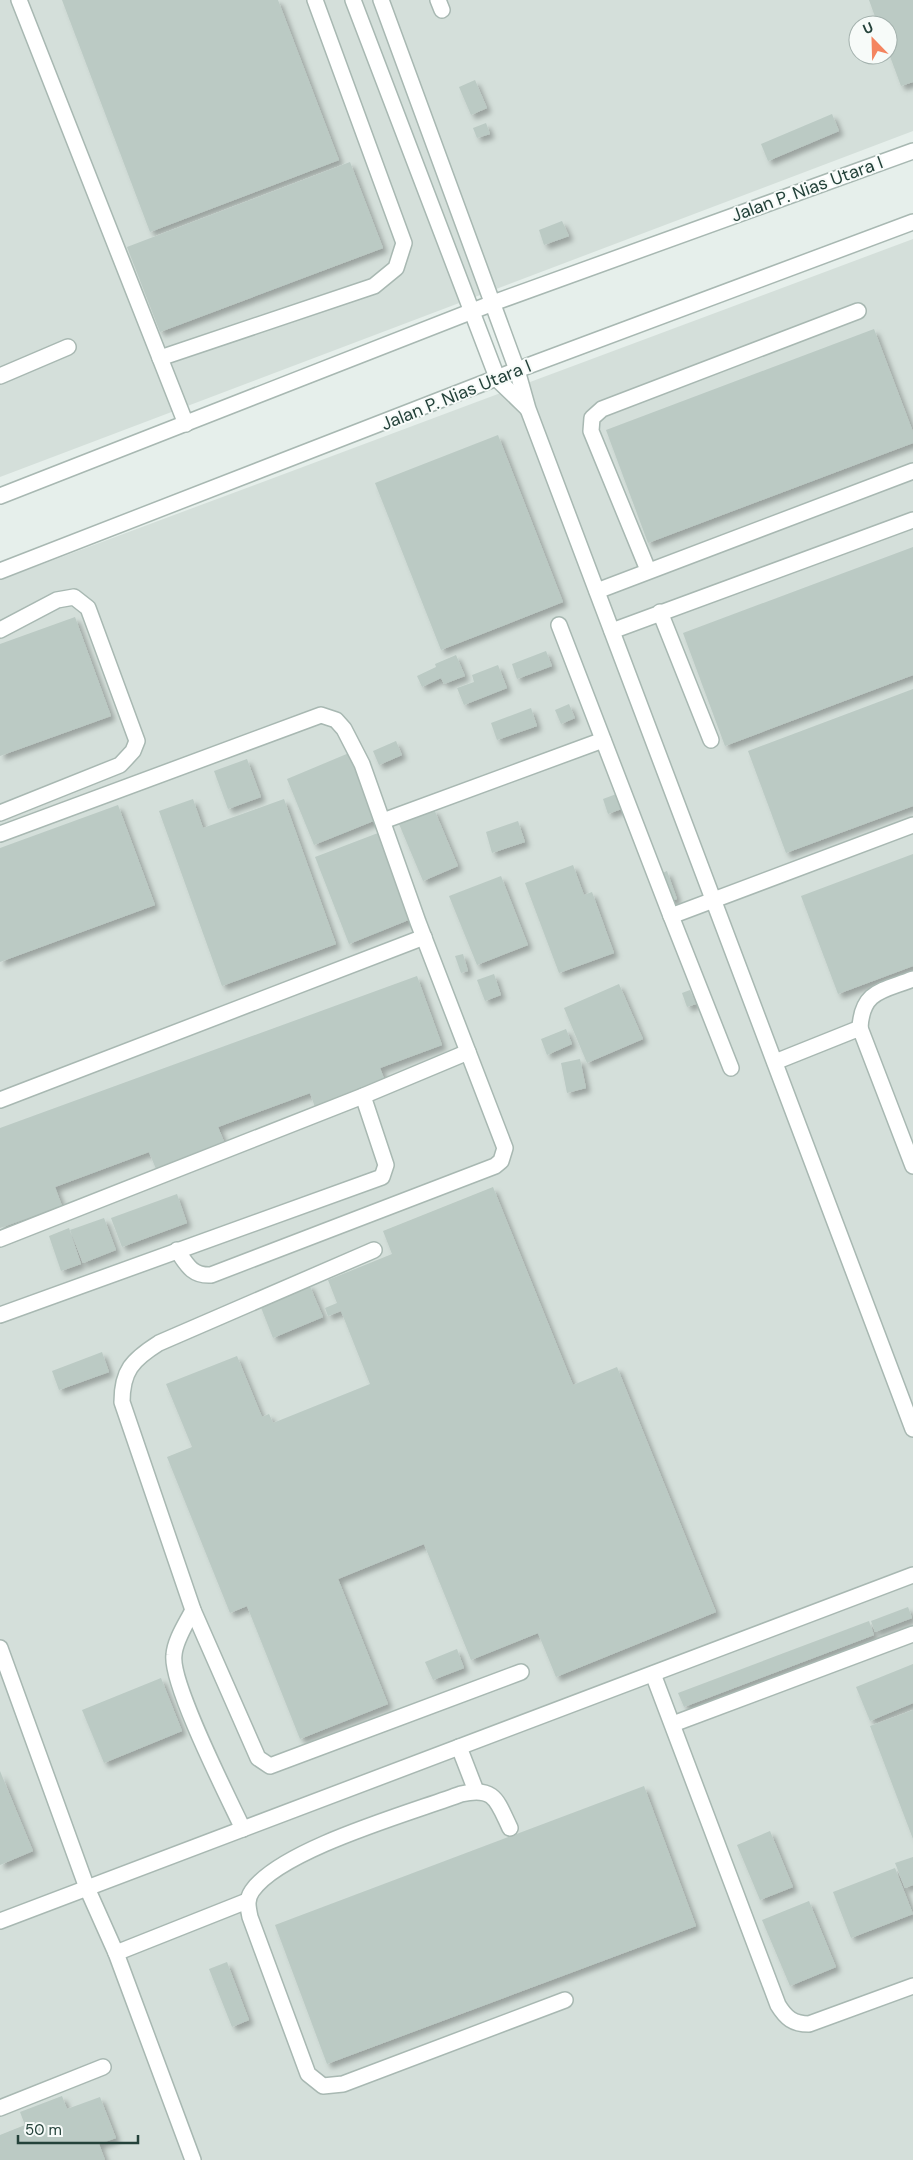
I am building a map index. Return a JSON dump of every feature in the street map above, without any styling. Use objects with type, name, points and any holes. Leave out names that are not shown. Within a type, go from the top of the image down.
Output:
[{"type":"street","points":[[19,0],[186,424]]},
{"type":"street","points":[[160,358],[374,286],[396,268],[404,243],[315,0]]},
{"type":"street","points":[[354,0],[498,380],[528,409]]},
{"type":"street","points":[[381,0],[493,303],[517,370],[528,409],[913,1428]]},
{"type":"street","name":"Jalan P. Nias Utara I","points":[[0,496],[493,303],[913,151]]},
{"type":"street","name":"Jalan P. Nias Utara I","points":[[0,571],[498,380],[517,370],[913,222]]},
{"type":"street","points":[[648,570],[591,431],[592,418],[602,409],[858,311]]},
{"type":"street","points":[[0,376],[68,347]]},
{"type":"street","points":[[597,591],[648,570],[913,472]]},
{"type":"street","points":[[612,631],[913,520]]},
{"type":"street","points":[[0,630],[57,600],[74,597],[88,608],[137,741],[133,751],[120,765],[0,813]]},
{"type":"street","points":[[660,612],[711,740]]},
{"type":"street","points":[[559,625],[730,1068]]},
{"type":"street","points":[[0,834],[321,715],[336,720],[344,729],[362,764],[424,937],[504,1148],[501,1160],[495,1166],[212,1275],[201,1275],[191,1270],[177,1250]]},
{"type":"street","points":[[383,821],[603,740]]},
{"type":"street","points":[[670,916],[913,825]]},
{"type":"street","points":[[0,1100],[424,937]]},
{"type":"street","points":[[913,979],[869,998],[861,1012],[860,1028],[913,1166]]},
{"type":"street","points":[[775,1062],[860,1028]]},
{"type":"street","points":[[0,1239],[363,1096],[468,1052]]},
{"type":"street","points":[[0,1315],[382,1177],[386,1165],[363,1096]]},
{"type":"street","points":[[374,1250],[159,1343],[147,1351],[128,1369],[122,1385],[122,1402],[193,1610],[258,1758],[270,1766],[521,1672]]},
{"type":"street","points":[[0,1921],[913,1575]]},
{"type":"street","points":[[193,1610],[176,1645],[174,1665],[186,1703],[243,1829]]},
{"type":"street","points":[[673,1724],[913,1634]]},
{"type":"street","points":[[0,1649],[87,1888],[116,1954],[193,2160]]},
{"type":"street","points":[[653,1674],[778,2005],[784,2015],[791,2021],[809,2024],[913,1986]]},
{"type":"street","points":[[459,1748],[476,1791]]},
{"type":"street","points":[[510,1828],[496,1799],[488,1793],[476,1791],[331,1841],[282,1864],[251,1892],[247,1901],[250,1917],[308,2074],[324,2086],[343,2084],[565,2000]]},
{"type":"street","points":[[116,1954],[247,1901]]},
{"type":"street","points":[[0,2108],[103,2067]]},
{"type":"shaded area","points":[[0,0],[913,0],[913,131],[0,477]]},
{"type":"shaded area","points":[[913,239],[913,2160],[0,2160],[0,580]]},
{"type":"building","points":[[62,0],[278,0],[339,160],[150,232]]},
{"type":"building","points":[[869,0],[913,0],[913,82],[901,86],[893,65],[898,65],[898,15],[874,15]]},
{"type":"building","points":[[475,80],[487,108],[471,115],[459,87]]},
{"type":"building","points":[[832,114],[839,131],[768,161],[761,144]]},
{"type":"building","points":[[486,123],[490,134],[477,138],[473,128]]},
{"type":"building","points":[[350,162],[383,248],[160,332],[127,247]]},
{"type":"building","points":[[562,221],[569,236],[544,245],[539,230]]},
{"type":"building","points":[[874,329],[913,432],[913,443],[648,543],[606,430]]},
{"type":"building","points":[[498,435],[563,602],[441,650],[375,483]]},
{"type":"building","points":[[913,547],[913,675],[725,746],[683,633]]},
{"type":"building","points":[[75,617],[111,716],[0,756],[0,644]]},
{"type":"building","points":[[546,651],[552,666],[517,679],[512,664]]},
{"type":"building","points":[[456,655],[465,676],[444,684],[441,678],[422,687],[417,676],[436,667],[435,664]]},
{"type":"building","points":[[498,665],[507,688],[464,705],[457,688],[474,682],[472,675]]},
{"type":"building","points":[[913,689],[913,806],[786,853],[748,751]]},
{"type":"building","points":[[569,704],[575,718],[561,724],[555,710]]},
{"type":"building","points":[[531,708],[537,726],[497,740],[491,723]]},
{"type":"building","points":[[396,741],[402,755],[379,765],[373,751]]},
{"type":"building","points":[[349,753],[376,820],[314,845],[287,779]]},
{"type":"building","points":[[247,759],[261,797],[228,809],[214,771]]},
{"type":"building","points":[[619,793],[624,808],[608,814],[603,799]]},
{"type":"building","points":[[193,799],[203,828],[284,799],[336,944],[222,986],[159,811]]},
{"type":"building","points":[[118,805],[155,905],[0,962],[0,848]]},
{"type":"building","points":[[434,809],[458,866],[423,881],[399,824]]},
{"type":"building","points":[[518,821],[525,842],[492,853],[486,832]]},
{"type":"building","points":[[378,833],[411,919],[349,944],[315,857]]},
{"type":"building","points":[[913,854],[913,966],[838,994],[801,896]]},
{"type":"building","points":[[573,865],[584,895],[592,892],[614,953],[559,973],[525,883]]},
{"type":"building","points":[[667,871],[677,899],[668,902],[658,875]]},
{"type":"building","points":[[501,876],[528,945],[477,965],[449,896]]},
{"type":"building","points":[[463,954],[468,971],[461,973],[455,956]]},
{"type":"building","points":[[494,974],[501,995],[485,1001],[477,980]]},
{"type":"building","points":[[417,976],[442,1045],[380,1068],[385,1081],[315,1107],[310,1093],[218,1127],[225,1144],[156,1169],[149,1152],[55,1187],[62,1206],[0,1228],[0,1128]]},
{"type":"building","points":[[619,984],[643,1039],[587,1063],[564,1008]]},
{"type":"building","points":[[690,990],[696,1004],[687,1007],[682,993]]},
{"type":"building","points":[[566,1029],[572,1044],[547,1055],[541,1039]]},
{"type":"building","points":[[580,1059],[586,1088],[567,1093],[561,1063]]},
{"type":"building","points":[[493,1187],[573,1385],[617,1367],[716,1612],[556,1677],[538,1633],[471,1660],[424,1544],[338,1579],[388,1704],[300,1739],[247,1606],[230,1613],[167,1457],[192,1447],[166,1384],[237,1356],[262,1417],[269,1414],[273,1423],[370,1384],[341,1311],[328,1316],[325,1308],[337,1303],[328,1280],[392,1254],[383,1231]]},
{"type":"building","points":[[177,1194],[187,1223],[122,1247],[111,1218]]},
{"type":"building","points":[[104,1218],[116,1250],[83,1263],[70,1230]]},
{"type":"building","points":[[69,1228],[81,1264],[61,1271],[49,1236]]},
{"type":"building","points":[[309,1284],[323,1317],[273,1338],[260,1305]]},
{"type":"building","points":[[102,1352],[109,1372],[59,1390],[52,1371]]},
{"type":"building","points":[[908,1607],[912,1618],[875,1632],[871,1621]]},
{"type":"building","points":[[869,1621],[874,1635],[684,1707],[678,1693]]},
{"type":"building","points":[[457,1649],[464,1668],[433,1680],[425,1662]]},
{"type":"building","points":[[913,1664],[913,1703],[870,1721],[856,1687]]},
{"type":"building","points":[[161,1678],[182,1731],[104,1763],[82,1710]]},
{"type":"building","points":[[913,1710],[913,1839],[870,1726]]},
{"type":"building","points":[[0,1771],[33,1851],[0,1865]]},
{"type":"building","points":[[644,1786],[696,1926],[327,2064],[275,1925]]},
{"type":"building","points":[[770,1831],[793,1887],[760,1900],[737,1845]]},
{"type":"building","points":[[913,1857],[913,1885],[905,1888],[895,1863]]},
{"type":"building","points":[[895,1868],[913,1914],[851,1938],[833,1892]]},
{"type":"building","points":[[809,1901],[836,1967],[790,1986],[762,1920]]},
{"type":"building","points":[[227,1962],[249,2020],[232,2027],[209,1969]]},
{"type":"building","points":[[62,2096],[67,2109],[100,2097],[116,2138],[99,2144],[105,2160],[0,2160],[0,2135],[25,2125],[20,2112]]}]
